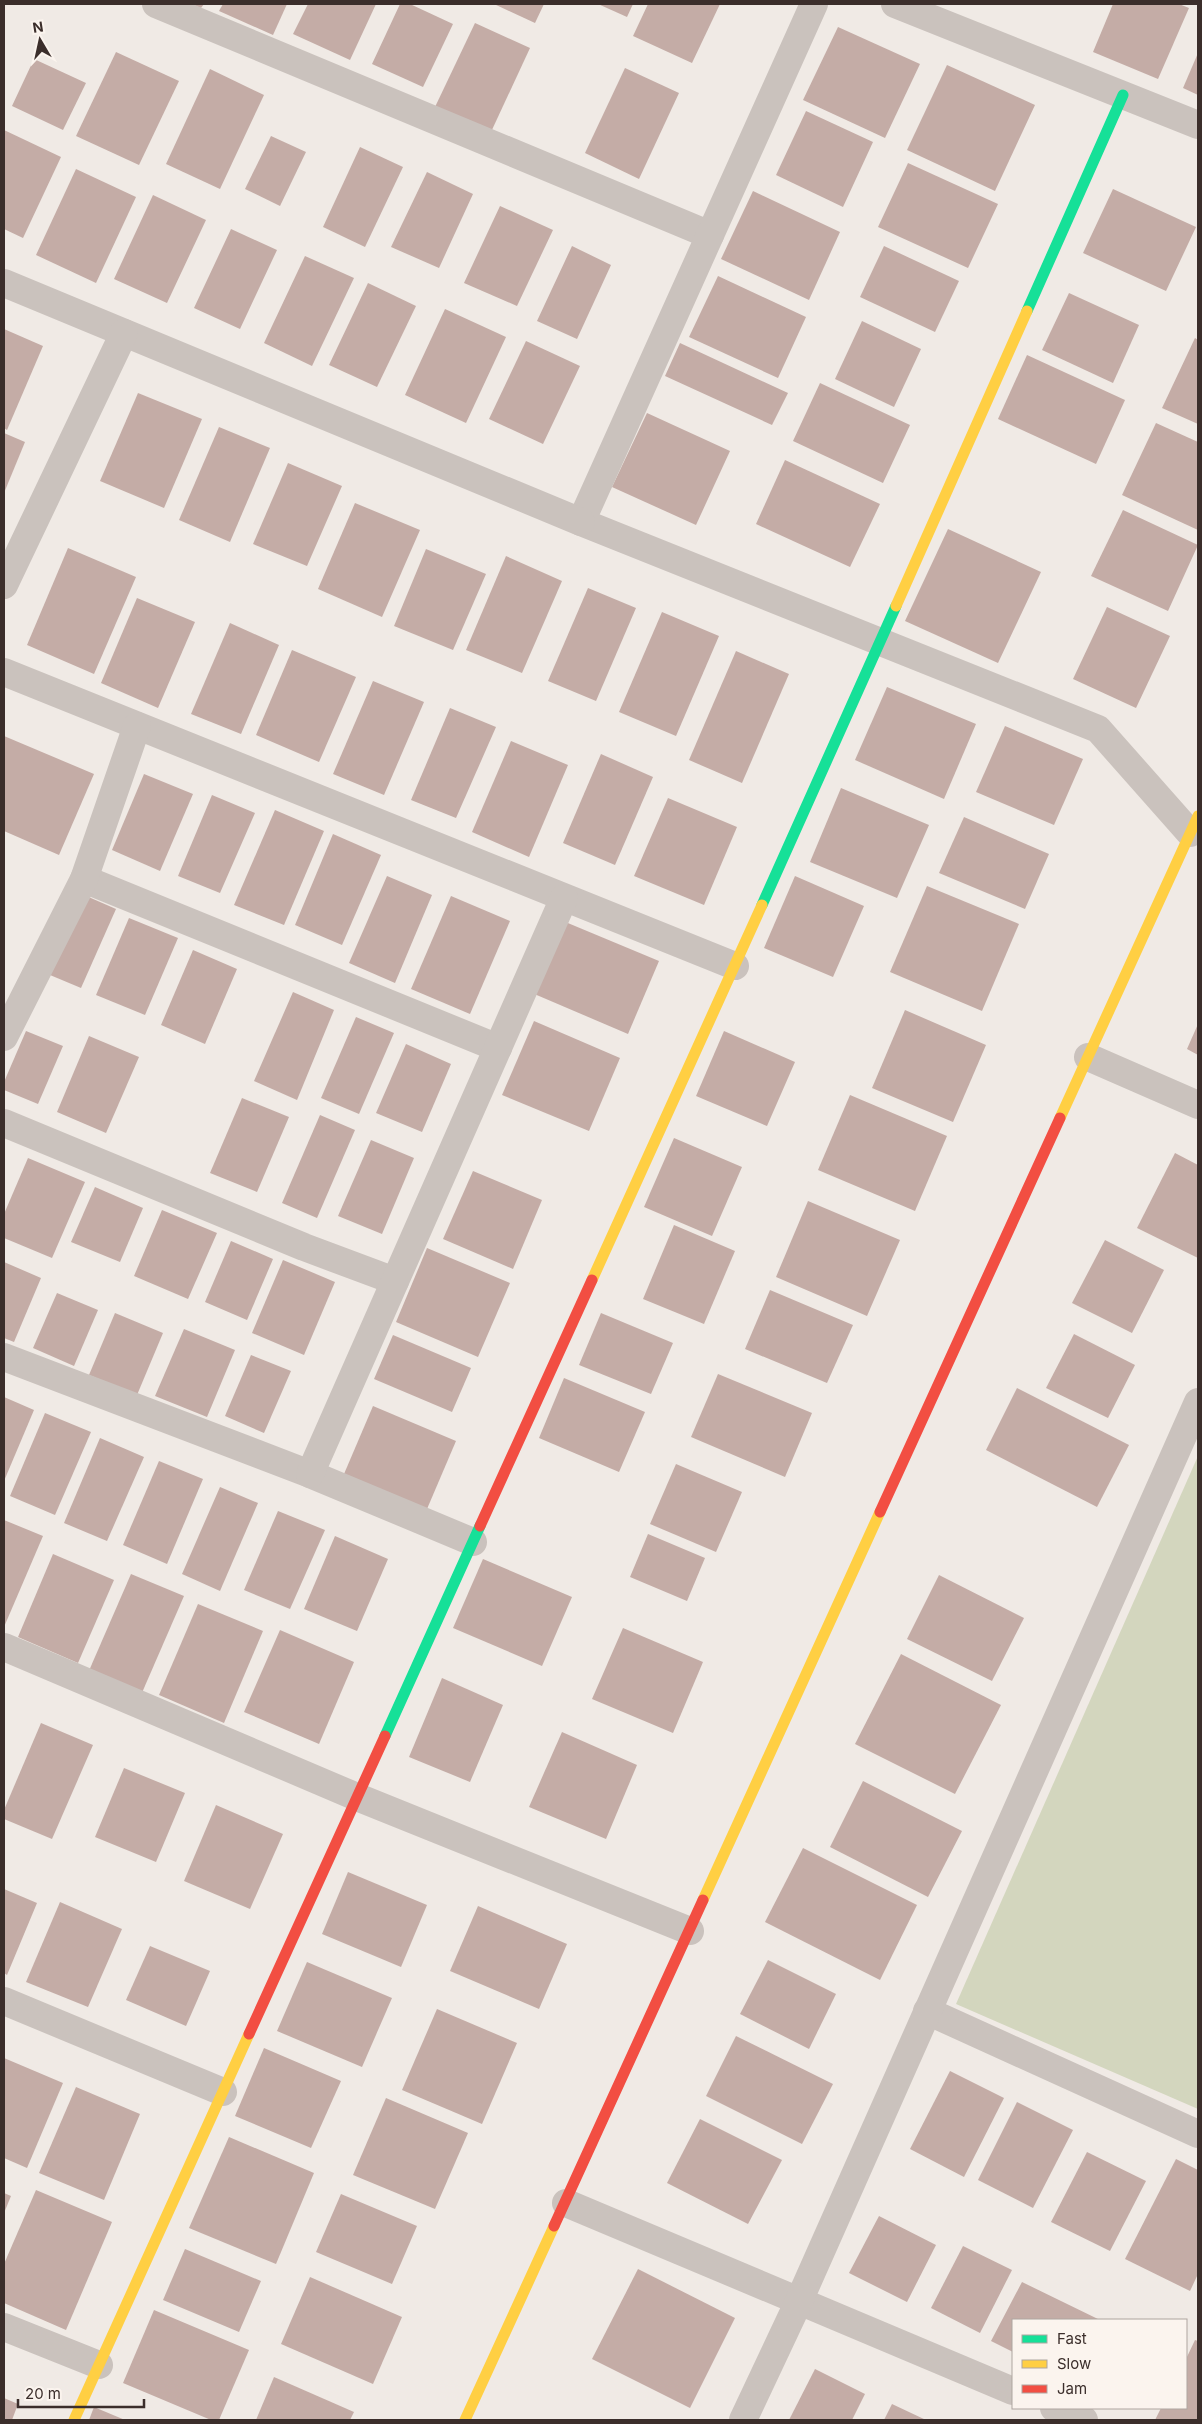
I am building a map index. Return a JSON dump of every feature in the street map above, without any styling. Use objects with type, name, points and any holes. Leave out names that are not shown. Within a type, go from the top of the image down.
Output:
[{"type":"street","points":[[156,4],[710,236]]},
{"type":"street","points":[[581,522],[814,4]]},
{"type":"street","points":[[895,4],[1198,125]]},
{"type":"street","points":[[74,2420],[735,966],[1123,95]]},
{"type":"street","points":[[4,282],[581,522],[880,640],[1098,729],[1194,825],[566,2203],[465,2420]]},
{"type":"street","points":[[4,585],[124,332]]},
{"type":"street","points":[[4,672],[735,966]]},
{"type":"street","points":[[4,1037],[84,879],[137,726]]},
{"type":"street","points":[[84,879],[498,1048]]},
{"type":"street","points":[[310,1474],[564,898]]},
{"type":"street","points":[[1088,1057],[1198,1105]]},
{"type":"street","points":[[4,1122],[304,1246],[395,1281]]},
{"type":"street","points":[[4,1357],[310,1474],[473,1542]]},
{"type":"street","points":[[743,2420],[799,2301],[1198,1402]]},
{"type":"street","points":[[4,1646],[357,1797],[690,1931]]},
{"type":"street","points":[[4,2001],[223,2092]]},
{"type":"street","points":[[927,2011],[1198,2134]]},
{"type":"street","points":[[566,2203],[1012,2391]]},
{"type":"street","points":[[4,2327],[99,2366]]},
{"type":"street","points":[[1056,2409],[1084,2420]]},
{"type":"green space","points":[[1198,1456],[1198,2109],[956,2004]]},
{"type":"building","points":[[191,4],[204,4],[201,8]]},
{"type":"building","points":[[223,4],[287,4],[273,35],[219,11]]},
{"type":"building","points":[[308,4],[376,4],[350,60],[293,34]]},
{"type":"building","points":[[400,4],[410,4],[453,24],[423,87],[372,64]]},
{"type":"building","points":[[494,4],[544,4],[535,23]]},
{"type":"building","points":[[598,4],[633,4],[627,17]]},
{"type":"building","points":[[648,4],[720,4],[692,63],[633,36]]},
{"type":"building","points":[[1113,4],[1179,4],[1189,8],[1158,79],[1093,52]]},
{"type":"building","points":[[475,23],[530,48],[491,132],[435,107]]},
{"type":"building","points":[[838,27],[920,64],[885,138],[803,100]]},
{"type":"building","points":[[116,52],[179,81],[139,165],[76,136]]},
{"type":"building","points":[[1198,53],[1198,95],[1183,88]]},
{"type":"building","points":[[34,59],[86,83],[63,130],[12,106]]},
{"type":"building","points":[[947,65],[1035,105],[995,191],[907,150]]},
{"type":"building","points":[[625,68],[679,93],[639,179],[585,153]]},
{"type":"building","points":[[210,69],[264,95],[220,189],[166,164]]},
{"type":"building","points":[[806,111],[873,142],[843,207],[776,175]]},
{"type":"building","points":[[4,130],[61,157],[23,238],[4,229]]},
{"type":"building","points":[[271,136],[306,152],[280,206],[245,189]]},
{"type":"building","points":[[360,147],[403,167],[365,247],[323,227]]},
{"type":"building","points":[[908,163],[998,204],[968,268],[878,227]]},
{"type":"building","points":[[76,169],[136,197],[96,283],[36,255]]},
{"type":"building","points":[[427,172],[473,194],[439,268],[391,247]]},
{"type":"building","points":[[1113,189],[1196,227],[1166,291],[1083,253]]},
{"type":"building","points":[[753,191],[840,232],[809,300],[721,259]]},
{"type":"building","points":[[153,195],[206,220],[167,303],[114,279]]},
{"type":"building","points":[[500,206],[553,230],[517,306],[464,283]]},
{"type":"building","points":[[231,229],[277,250],[240,329],[194,308]]},
{"type":"building","points":[[572,246],[611,265],[577,339],[537,321]]},
{"type":"building","points":[[884,246],[959,281],[935,332],[860,297]]},
{"type":"building","points":[[305,256],[354,278],[312,366],[264,343]]},
{"type":"building","points":[[718,276],[806,317],[778,378],[689,337]]},
{"type":"building","points":[[368,283],[416,306],[377,387],[329,365]]},
{"type":"building","points":[[1069,293],[1139,325],[1113,383],[1042,350]]},
{"type":"building","points":[[445,309],[506,337],[466,423],[405,395]]},
{"type":"building","points":[[862,321],[921,349],[894,407],[835,379]]},
{"type":"building","points":[[4,329],[43,346],[7,430],[4,428]]},
{"type":"building","points":[[1195,338],[1198,340],[1198,424],[1162,408]]},
{"type":"building","points":[[526,341],[580,366],[543,444],[489,419]]},
{"type":"building","points":[[680,343],[788,393],[772,425],[665,376]]},
{"type":"building","points":[[1027,355],[1125,400],[1096,464],[998,419]]},
{"type":"building","points":[[820,383],[910,425],[883,483],[793,441]]},
{"type":"building","points":[[138,393],[202,419],[164,508],[100,481]]},
{"type":"building","points":[[647,413],[730,451],[696,525],[612,487]]},
{"type":"building","points":[[1156,423],[1198,442],[1198,530],[1122,495]]},
{"type":"building","points":[[219,427],[270,448],[230,542],[179,520]]},
{"type":"building","points":[[4,433],[25,442],[4,493]]},
{"type":"building","points":[[785,460],[880,504],[850,567],[756,524]]},
{"type":"building","points":[[288,463],[342,486],[307,566],[253,544]]},
{"type":"building","points":[[355,503],[420,530],[382,617],[318,589]]},
{"type":"building","points":[[1123,510],[1198,545],[1168,611],[1091,576]]},
{"type":"building","points":[[948,529],[1041,572],[998,663],[905,621]]},
{"type":"building","points":[[68,548],[136,577],[94,674],[27,645]]},
{"type":"building","points":[[426,549],[486,574],[453,650],[394,626]]},
{"type":"building","points":[[506,556],[562,581],[522,673],[466,650]]},
{"type":"building","points":[[588,588],[636,608],[596,701],[548,681]]},
{"type":"building","points":[[137,598],[195,622],[158,708],[101,683]]},
{"type":"building","points":[[1107,607],[1170,636],[1136,708],[1073,679]]},
{"type":"building","points":[[662,612],[719,636],[676,736],[619,712]]},
{"type":"building","points":[[230,623],[279,645],[241,734],[191,714]]},
{"type":"building","points":[[292,650],[356,677],[319,762],[256,735]]},
{"type":"building","points":[[736,651],[789,674],[742,783],[689,760]]},
{"type":"building","points":[[373,681],[424,702],[384,795],[333,774]]},
{"type":"building","points":[[887,687],[976,724],[944,799],[855,760]]},
{"type":"building","points":[[450,708],[496,727],[456,818],[411,800]]},
{"type":"building","points":[[1005,726],[1083,759],[1054,825],[976,792]]},
{"type":"building","points":[[4,736],[94,774],[59,855],[4,831]]},
{"type":"building","points":[[511,741],[568,765],[529,857],[472,832]]},
{"type":"building","points":[[601,754],[653,777],[615,865],[563,843]]},
{"type":"building","points":[[144,774],[193,794],[160,871],[112,850]]},
{"type":"building","points":[[841,788],[929,825],[897,898],[810,862]]},
{"type":"building","points":[[212,795],[255,813],[220,893],[178,876]]},
{"type":"building","points":[[668,798],[737,827],[704,905],[634,876]]},
{"type":"building","points":[[275,810],[324,831],[284,925],[234,905]]},
{"type":"building","points":[[964,817],[1049,854],[1025,909],[939,873]]},
{"type":"building","points":[[333,834],[381,855],[342,945],[295,925]]},
{"type":"building","points":[[387,876],[432,895],[395,983],[349,963]]},
{"type":"building","points":[[795,876],[864,906],[833,977],[764,948]]},
{"type":"building","points":[[927,886],[1019,924],[982,1011],[890,972]]},
{"type":"building","points":[[84,895],[116,909],[81,988],[50,975]]},
{"type":"building","points":[[451,896],[510,921],[470,1014],[411,989]]},
{"type":"building","points":[[129,918],[178,938],[145,1015],[96,995]]},
{"type":"building","points":[[563,921],[659,961],[628,1034],[532,993]]},
{"type":"building","points":[[193,950],[237,969],[205,1044],[161,1025]]},
{"type":"building","points":[[293,992],[334,1010],[297,1100],[254,1081]]},
{"type":"building","points":[[905,1010],[986,1045],[953,1122],[872,1088]]},
{"type":"building","points":[[356,1017],[394,1033],[359,1114],[321,1098]]},
{"type":"building","points":[[534,1021],[620,1058],[589,1131],[502,1095]]},
{"type":"building","points":[[1198,1024],[1198,1055],[1187,1049]]},
{"type":"building","points":[[26,1031],[63,1046],[38,1104],[4,1090],[4,1082]]},
{"type":"building","points":[[724,1031],[795,1062],[767,1126],[696,1096]]},
{"type":"building","points":[[89,1036],[139,1057],[106,1133],[57,1112]]},
{"type":"building","points":[[406,1044],[451,1064],[422,1132],[376,1113]]},
{"type":"building","points":[[850,1095],[947,1136],[915,1211],[818,1170]]},
{"type":"building","points":[[242,1098],[289,1117],[257,1192],[210,1173]]},
{"type":"building","points":[[320,1115],[355,1130],[317,1218],[282,1203]]},
{"type":"building","points":[[674,1138],[742,1167],[712,1236],[644,1207]]},
{"type":"building","points":[[371,1140],[414,1158],[382,1234],[338,1216]]},
{"type":"building","points":[[1175,1153],[1198,1165],[1198,1258],[1137,1228]]},
{"type":"building","points":[[28,1158],[85,1182],[52,1258],[4,1238],[4,1214]]},
{"type":"building","points":[[473,1171],[542,1200],[513,1269],[443,1239]]},
{"type":"building","points":[[95,1187],[143,1208],[120,1262],[71,1242]]},
{"type":"building","points":[[808,1201],[900,1240],[867,1316],[776,1277]]},
{"type":"building","points":[[162,1210],[217,1233],[188,1299],[134,1276]]},
{"type":"building","points":[[674,1225],[735,1251],[704,1324],[643,1299]]},
{"type":"building","points":[[1105,1240],[1164,1270],[1132,1333],[1072,1303]]},
{"type":"building","points":[[231,1241],[273,1259],[247,1320],[205,1302]]},
{"type":"building","points":[[427,1248],[510,1283],[478,1357],[396,1322]]},
{"type":"building","points":[[283,1260],[335,1282],[304,1355],[252,1333]]},
{"type":"building","points":[[4,1262],[41,1278],[14,1342],[4,1338]]},
{"type":"building","points":[[770,1290],[853,1325],[827,1383],[745,1349]]},
{"type":"building","points":[[57,1293],[98,1310],[74,1366],[33,1348]]},
{"type":"building","points":[[115,1313],[163,1333],[137,1395],[89,1375]]},
{"type":"building","points":[[601,1313],[673,1343],[651,1394],[579,1365]]},
{"type":"building","points":[[184,1329],[235,1350],[207,1417],[155,1396]]},
{"type":"building","points":[[1074,1334],[1135,1365],[1108,1418],[1046,1388]]},
{"type":"building","points":[[393,1335],[471,1368],[452,1412],[374,1379]]},
{"type":"building","points":[[251,1355],[291,1371],[264,1433],[225,1416]]},
{"type":"building","points":[[718,1374],[812,1413],[785,1477],[691,1437]]},
{"type":"building","points":[[564,1378],[645,1412],[619,1472],[539,1438]]},
{"type":"building","points":[[1017,1388],[1129,1445],[1097,1507],[986,1450]]},
{"type":"building","points":[[4,1397],[34,1410],[4,1481]]},
{"type":"building","points":[[373,1406],[456,1441],[427,1509],[344,1474]]},
{"type":"building","points":[[45,1413],[91,1432],[55,1515],[10,1496]]},
{"type":"building","points":[[100,1438],[144,1457],[107,1541],[64,1523]]},
{"type":"building","points":[[159,1461],[203,1479],[167,1564],[123,1545]]},
{"type":"building","points":[[676,1464],[742,1492],[716,1552],[650,1524]]},
{"type":"building","points":[[220,1487],[258,1503],[220,1591],[182,1574]]},
{"type":"building","points":[[278,1511],[325,1530],[290,1609],[244,1590]]},
{"type":"building","points":[[4,1520],[43,1536],[4,1627]]},
{"type":"building","points":[[648,1534],[705,1558],[687,1601],[630,1577]]},
{"type":"building","points":[[335,1536],[388,1559],[357,1631],[304,1609]]},
{"type":"building","points":[[53,1554],[114,1580],[78,1663],[18,1637]]},
{"type":"building","points":[[483,1559],[572,1597],[542,1666],[453,1628]]},
{"type":"building","points":[[131,1574],[184,1596],[141,1695],[88,1673]]},
{"type":"building","points":[[939,1575],[1024,1618],[992,1681],[907,1639]]},
{"type":"building","points":[[198,1604],[263,1631],[224,1723],[159,1695]]},
{"type":"building","points":[[623,1628],[703,1662],[673,1733],[592,1699]]},
{"type":"building","points":[[280,1630],[354,1662],[319,1744],[244,1712]]},
{"type":"building","points":[[901,1654],[1001,1705],[955,1794],[855,1744]]},
{"type":"building","points":[[442,1678],[503,1705],[470,1782],[409,1757]]},
{"type":"building","points":[[41,1723],[93,1745],[52,1839],[4,1819],[4,1810]]},
{"type":"building","points":[[562,1732],[637,1765],[606,1839],[529,1807]]},
{"type":"building","points":[[124,1768],[185,1793],[156,1862],[95,1837]]},
{"type":"building","points":[[863,1781],[962,1831],[928,1897],[830,1847]]},
{"type":"building","points":[[216,1805],[283,1834],[250,1909],[184,1881]]},
{"type":"building","points":[[803,1848],[917,1905],[880,1980],[765,1922]]},
{"type":"building","points":[[348,1872],[427,1905],[401,1967],[322,1934]]},
{"type":"building","points":[[4,1889],[37,1903],[7,1975],[4,1973]]},
{"type":"building","points":[[60,1902],[122,1929],[88,2007],[26,1982]]},
{"type":"building","points":[[478,1906],[567,1944],[539,2009],[450,1971]]},
{"type":"building","points":[[150,1946],[210,1971],[186,2026],[126,2000]]},
{"type":"building","points":[[768,1960],[836,1994],[809,2049],[740,2014]]},
{"type":"building","points":[[307,1962],[392,1998],[362,2067],[277,2031]]},
{"type":"building","points":[[437,2009],[517,2043],[482,2124],[402,2090]]},
{"type":"building","points":[[736,2036],[833,2084],[802,2144],[706,2096]]},
{"type":"building","points":[[264,2048],[341,2081],[311,2148],[235,2116]]},
{"type":"building","points":[[4,2058],[63,2083],[27,2168],[4,2158]]},
{"type":"building","points":[[950,2071],[1004,2098],[964,2177],[910,2149]]},
{"type":"building","points":[[76,2087],[140,2114],[104,2200],[39,2173]]},
{"type":"building","points":[[386,2098],[468,2133],[435,2209],[353,2175]]},
{"type":"building","points":[[1017,2102],[1073,2130],[1033,2208],[978,2180]]},
{"type":"building","points":[[700,2119],[782,2160],[748,2224],[667,2183]]},
{"type":"building","points":[[229,2137],[314,2173],[276,2264],[189,2228]]},
{"type":"building","points":[[1087,2152],[1146,2181],[1110,2251],[1051,2222]]},
{"type":"building","points":[[1176,2159],[1198,2170],[1198,2274],[1190,2291],[1125,2259]]},
{"type":"building","points":[[36,2190],[112,2222],[66,2330],[4,2303],[4,2264]]},
{"type":"building","points":[[4,2193],[11,2196],[4,2213]]},
{"type":"building","points":[[341,2194],[417,2226],[392,2284],[316,2252]]},
{"type":"building","points":[[879,2216],[936,2245],[907,2302],[849,2273]]},
{"type":"building","points":[[963,2246],[1012,2270],[980,2333],[931,2308]]},
{"type":"building","points":[[185,2249],[261,2281],[239,2332],[163,2300]]},
{"type":"building","points":[[638,2269],[735,2318],[690,2408],[592,2359]]},
{"type":"building","points":[[310,2277],[402,2317],[373,2384],[281,2344]]},
{"type":"building","points":[[1022,2282],[1098,2319],[1012,2319],[1012,2352],[991,2341]]},
{"type":"building","points":[[154,2310],[249,2350],[219,2420],[211,2420],[123,2383]]},
{"type":"building","points":[[1195,2340],[1198,2341],[1198,2420],[1155,2420],[1160,2409],[1187,2409],[1187,2357]]},
{"type":"building","points":[[815,2369],[865,2394],[852,2420],[789,2420]]},
{"type":"building","points":[[274,2377],[354,2412],[350,2420],[256,2420]]},
{"type":"building","points":[[4,2398],[18,2404],[12,2420],[4,2420]]},
{"type":"building","points":[[892,2404],[926,2420],[884,2420]]},
{"type":"building","points":[[94,2407],[125,2420],[89,2420]]},
{"type":"traffic: fast","points":[[1027,311],[1123,95]]},
{"type":"traffic: fast","points":[[762,905],[896,606]]},
{"type":"traffic: fast","points":[[385,1736],[480,1526]]},
{"type":"traffic: slow","points":[[896,606],[1027,311]]},
{"type":"traffic: slow","points":[[1060,1118],[1198,816]]},
{"type":"traffic: slow","points":[[592,1280],[762,905]]},
{"type":"traffic: slow","points":[[703,1900],[880,1512]]},
{"type":"traffic: slow","points":[[74,2420],[249,2034]]},
{"type":"traffic: slow","points":[[465,2420],[554,2226]]},
{"type":"traffic: jam","points":[[880,1512],[1060,1118]]},
{"type":"traffic: jam","points":[[480,1526],[592,1280]]},
{"type":"traffic: jam","points":[[249,2034],[385,1736]]},
{"type":"traffic: jam","points":[[554,2226],[703,1900]]}]
